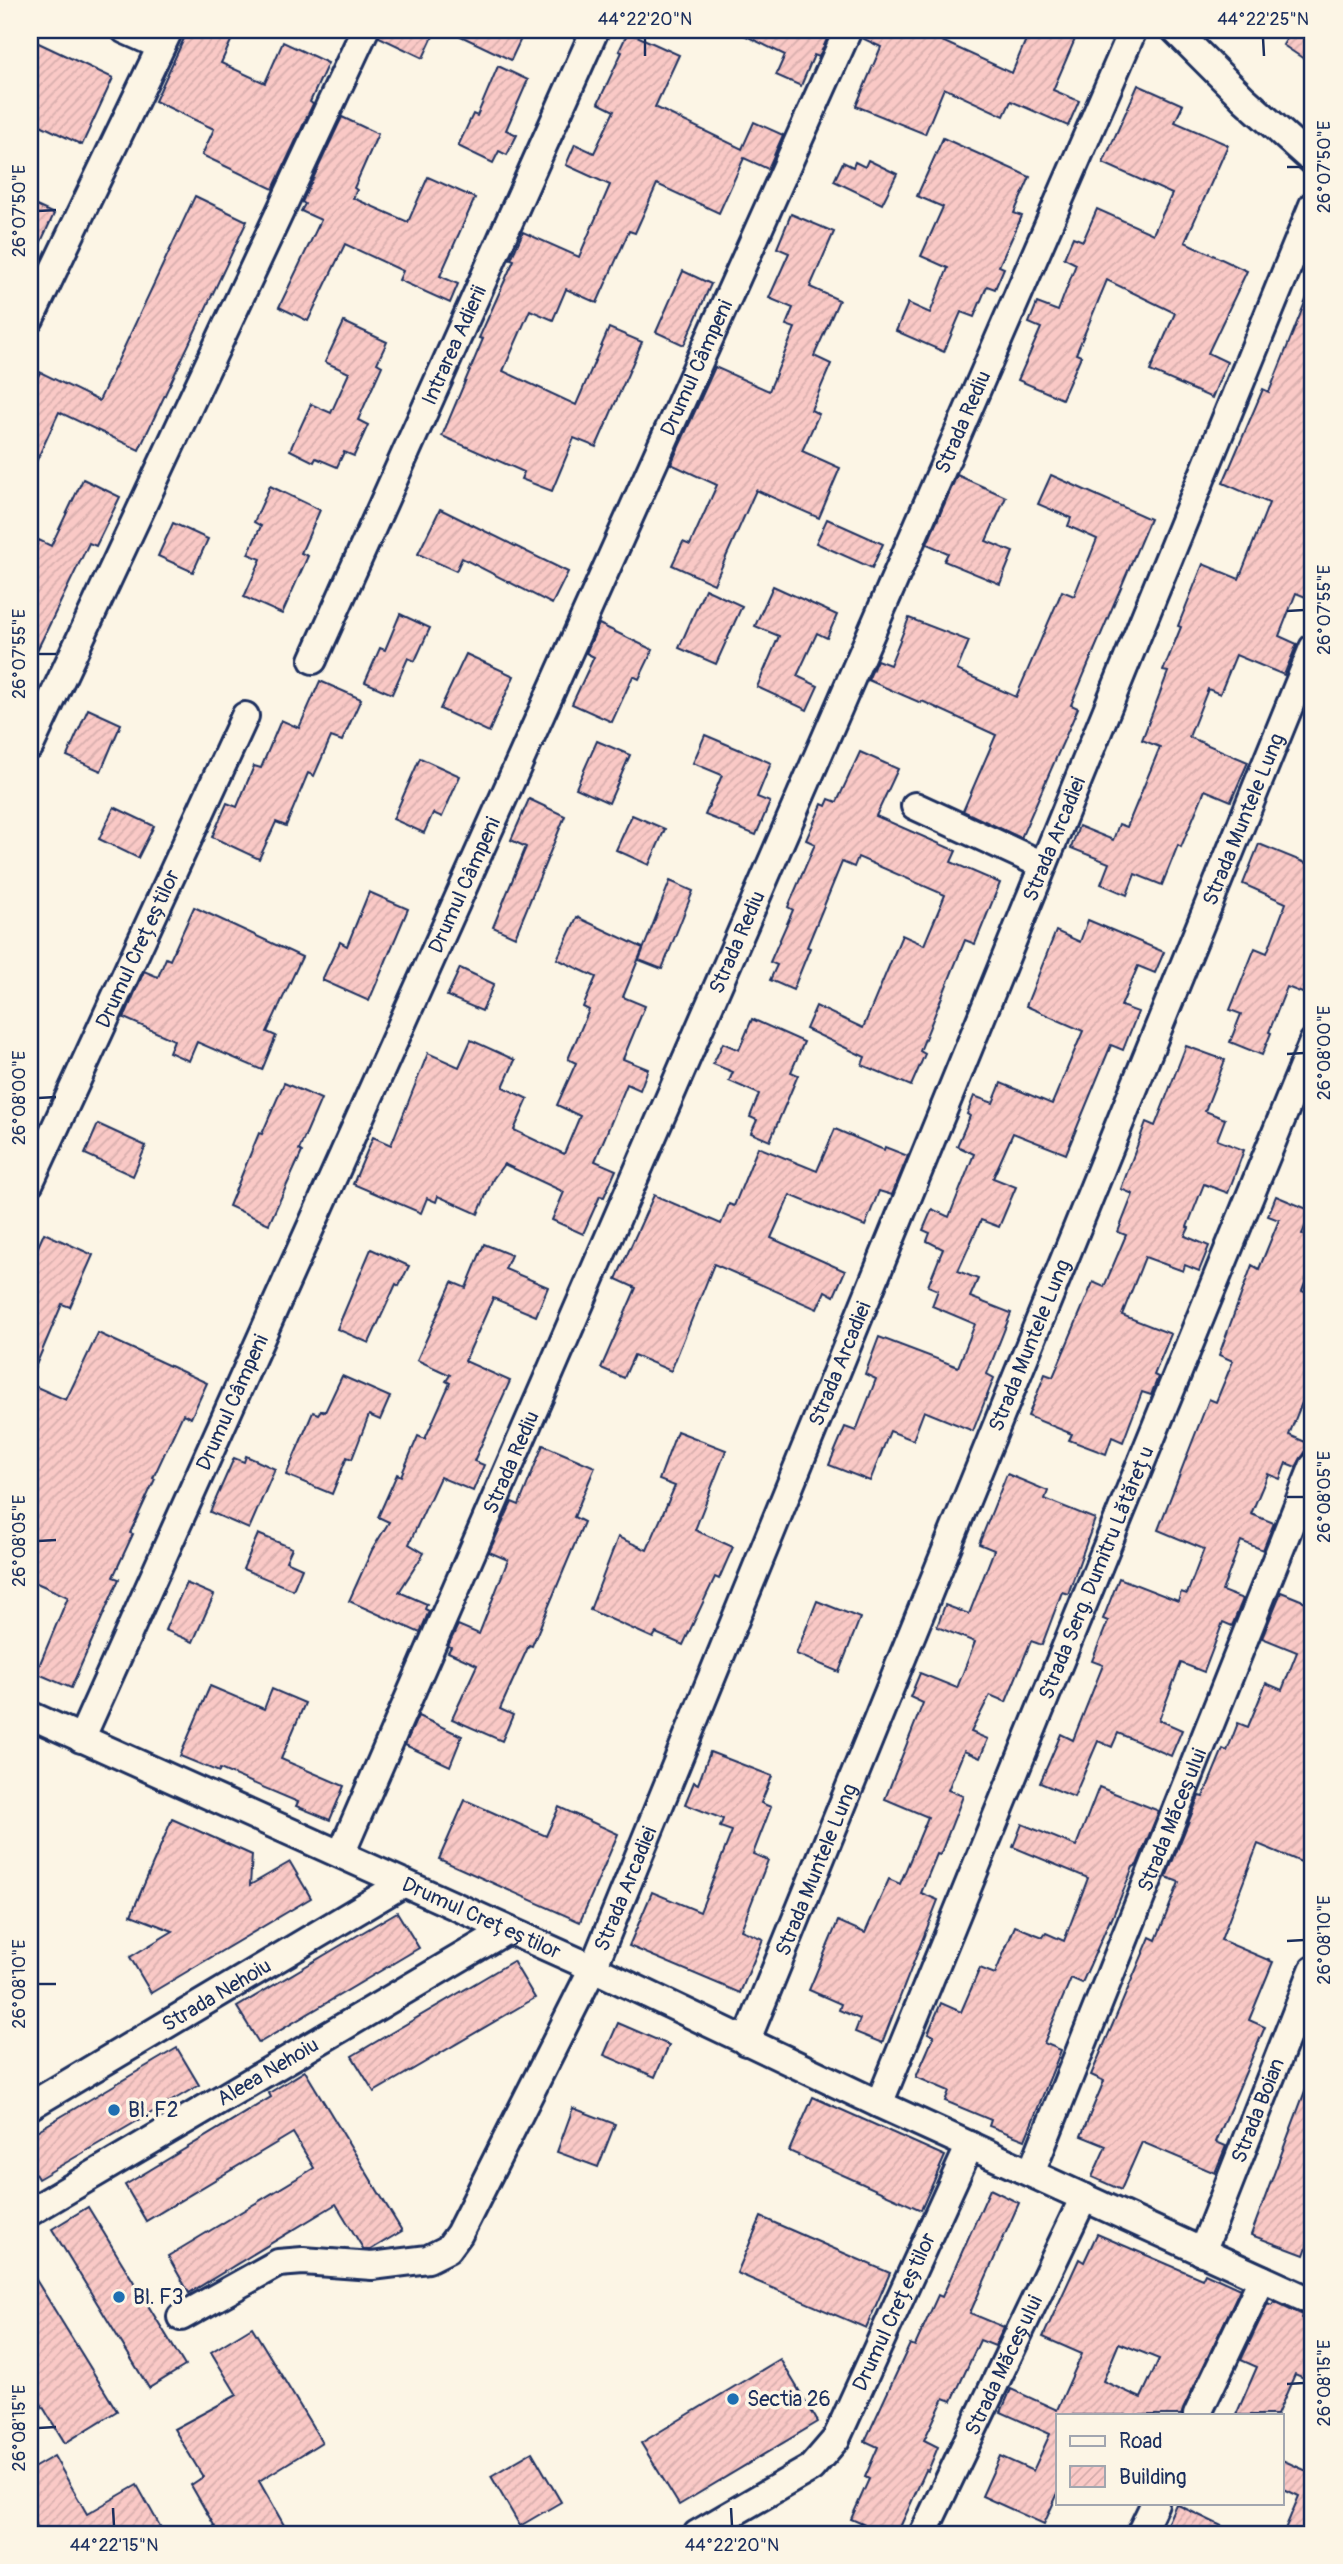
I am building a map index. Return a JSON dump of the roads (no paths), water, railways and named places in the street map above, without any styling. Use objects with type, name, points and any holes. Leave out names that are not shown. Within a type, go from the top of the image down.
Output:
[{"type":"street","points":[[30,319],[165,38],[125,30]]},
{"type":"street","points":[[30,746],[365,30]]},
{"type":"street","name":"Intrarea Adierii","points":[[313,660],[596,30]]},
{"type":"street","name":"Drumul Câmpeni","points":[[81,1738],[848,30]]},
{"type":"street","name":"Strada Rediu","points":[[341,1854],[1133,30]]},
{"type":"street","points":[[1175,30],[1244,99],[1313,161]]},
{"type":"street","name":"Strada Arcadiei","points":[[181,2317],[278,2263],[303,2261],[372,2266],[428,2259],[448,2249],[459,2234],[593,1968],[1313,205]]},
{"type":"street","name":"Strada Muntele Lung","points":[[746,2042],[1313,648]]},
{"type":"street","name":"Drumul Crețeștilor","points":[[30,1182],[245,716]]},
{"type":"street","points":[[915,806],[1043,865]]},
{"type":"street","name":"Strada Serg. Dumitru Lătărețu","points":[[879,2104],[1313,1042]]},
{"type":"street","name":"Strada Măceșului","points":[[1031,2173],[1313,1467]]},
{"type":"street","name":"Drumul Crețeștilor","points":[[30,1715],[593,1968],[879,2104],[1313,2302]]},
{"type":"street","name":"Strada Nehoiu","points":[[30,2106],[404,1883]]},
{"type":"street","name":"Aleea Nehoiu","points":[[30,2212],[506,1930]]},
{"type":"street","name":"Strada Boian","points":[[1202,2252],[1313,1970]]},
{"type":"street","name":"Drumul Crețeștilor","points":[[698,2534],[811,2468],[826,2454],[836,2439],[970,2146]]},
{"type":"street","name":"Strada Măceșului","points":[[923,2534],[1084,2197]]},
{"type":"street","points":[[1197,2414],[1262,2279]]},
{"type":"street","points":[[1140,2534],[1155,2504]]},
{"type":"place","name":"Bl. F2","points":[[114,2110]]},
{"type":"place","name":"Bl. F3","points":[[119,2297]]},
{"type":"place","name":"Sectia 26","points":[[733,2399]]}]
